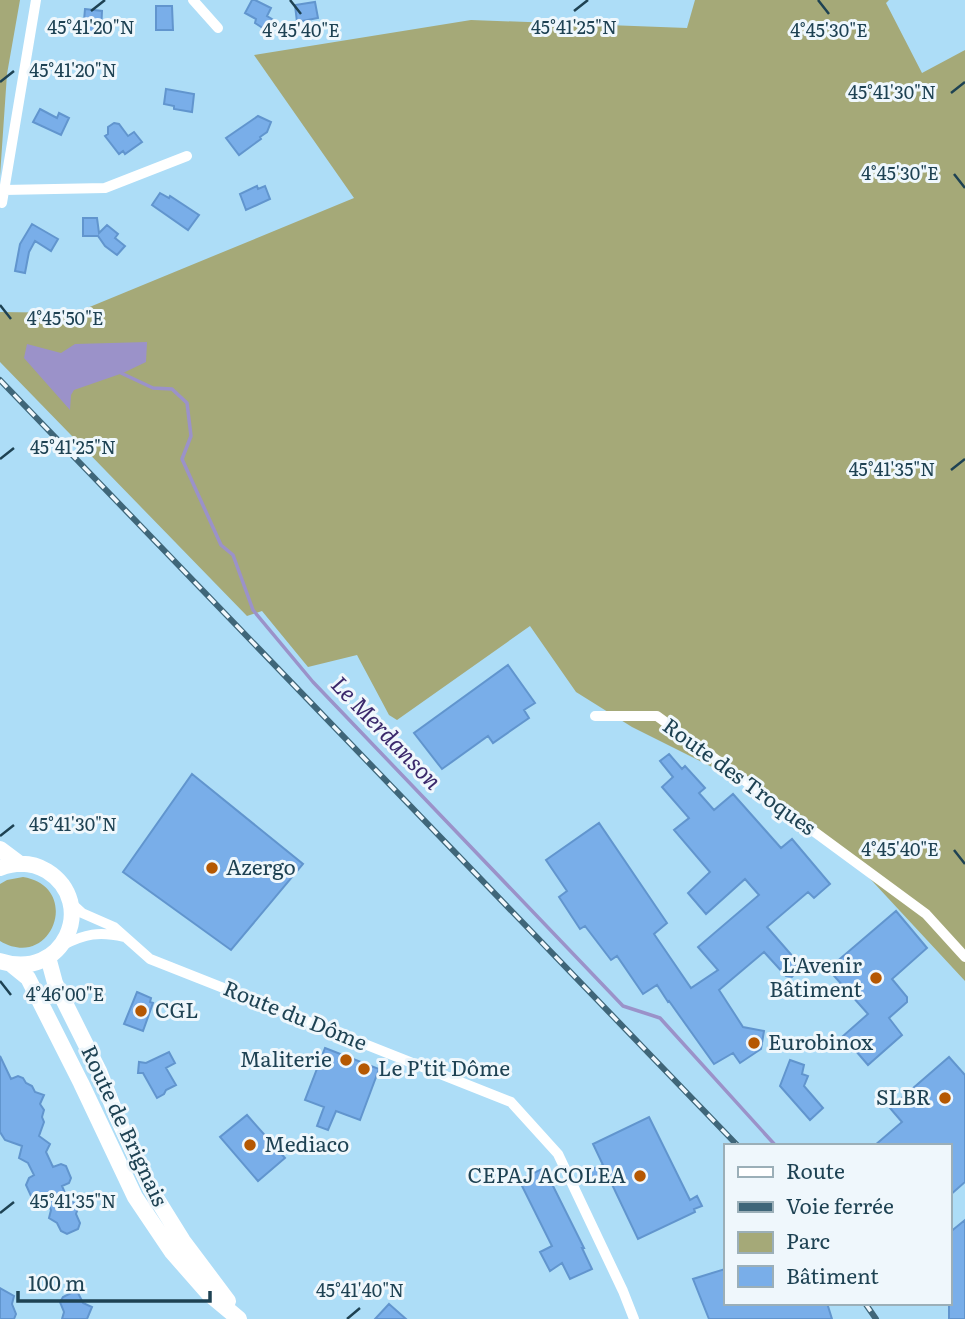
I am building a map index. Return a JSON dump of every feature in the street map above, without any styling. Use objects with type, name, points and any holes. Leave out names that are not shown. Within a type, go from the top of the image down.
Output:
[{"type":"main road","points":[[0,849],[20,864]]},
{"type":"main road","points":[[0,868],[9,864],[41,867],[54,875],[71,902],[72,918],[68,933],[54,952],[37,962],[25,965],[6,963]]},
{"type":"main road","name":"Route de Brignais","points":[[54,952],[55,983],[99,1071],[150,1188],[183,1241],[241,1319]]},
{"type":"main road","name":"Route de Brignais","points":[[6,963],[28,978],[135,1197],[172,1251],[208,1293],[241,1319]]},
{"type":"street","points":[[2,203],[36,0]]},
{"type":"street","points":[[192,0],[218,29]]},
{"type":"street","points":[[4,190],[105,188],[187,156]]},
{"type":"street","name":"Route des Troques","points":[[595,716],[657,716],[926,914],[965,957]]},
{"type":"street","name":"Route du Dôme","points":[[71,902],[82,913],[114,927],[150,959],[511,1102],[558,1154],[624,1292],[634,1319]]},
{"type":"street","points":[[54,952],[79,937],[98,933],[124,937]]},
{"type":"green space","points":[[0,0],[20,0],[7,74],[0,176]]},
{"type":"green space","points":[[695,0],[889,0],[886,3],[922,73],[965,50],[965,981],[848,855],[790,806],[632,727],[576,692],[530,626],[397,720],[389,715],[357,655],[308,667],[262,611],[247,616],[0,362],[0,312],[75,313],[354,198],[254,55],[471,20],[687,28]]},
{"type":"green space","points":[[23,877],[41,884],[52,896],[56,910],[54,924],[46,937],[34,945],[18,948],[0,941],[0,884]]},
{"type":"shaded area","points":[[147,342],[146,362],[74,390],[70,410],[24,358],[27,344],[61,353],[75,344]]},
{"type":"building","points":[[252,0],[271,8],[267,16],[272,19],[266,30],[255,23],[256,19],[245,13]]},
{"type":"building","points":[[315,2],[318,18],[297,22],[295,5]]},
{"type":"building","points":[[156,6],[172,6],[173,30],[156,30]]},
{"type":"building","points":[[85,9],[102,11],[101,33],[83,32]]},
{"type":"building","points":[[166,89],[194,94],[192,112],[164,104]]},
{"type":"building","points":[[40,109],[57,118],[59,113],[69,118],[61,135],[33,122]]},
{"type":"building","points":[[258,116],[271,122],[267,132],[239,155],[226,138]]},
{"type":"building","points":[[114,123],[119,124],[128,136],[134,132],[142,142],[125,154],[123,151],[119,154],[105,136],[108,134],[108,127]]},
{"type":"building","points":[[257,186],[258,189],[265,186],[270,199],[246,210],[240,194]]},
{"type":"building","points":[[160,193],[169,198],[170,196],[199,215],[188,230],[152,205]]},
{"type":"building","points":[[83,218],[97,218],[99,233],[107,225],[118,234],[115,238],[125,246],[117,255],[105,246],[98,236],[83,236]]},
{"type":"building","points":[[32,224],[58,239],[51,251],[35,241],[29,252],[25,273],[15,271],[20,244]]},
{"type":"building","points":[[508,665],[535,703],[524,710],[529,718],[493,743],[488,736],[442,769],[414,733]]},
{"type":"building","points":[[669,754],[682,769],[685,766],[705,788],[699,793],[714,810],[733,794],[781,848],[792,839],[830,884],[814,898],[808,892],[767,927],[801,966],[794,965],[795,973],[792,977],[786,976],[764,952],[719,990],[743,1027],[764,1031],[761,1049],[740,1063],[733,1053],[714,1064],[657,985],[643,994],[617,956],[611,960],[585,926],[580,929],[559,897],[567,891],[546,860],[599,823],[667,923],[654,934],[691,988],[718,970],[698,947],[759,895],[745,879],[706,914],[688,893],[710,872],[674,830],[689,818],[662,787],[673,777],[660,761]]},
{"type":"building","points":[[192,774],[303,864],[231,950],[123,872]]},
{"type":"building","points":[[896,911],[927,948],[892,979],[907,997],[907,1002],[889,1018],[902,1035],[868,1065],[843,1036],[868,1014],[828,969]]},
{"type":"building","points":[[137,992],[151,998],[150,1002],[153,1003],[143,1031],[124,1024]]},
{"type":"building","points":[[325,1048],[379,1069],[360,1120],[336,1111],[328,1130],[317,1126],[324,1107],[305,1100]]},
{"type":"building","points":[[169,1052],[175,1063],[166,1068],[176,1085],[157,1098],[143,1073],[138,1073],[139,1062],[146,1063]]},
{"type":"building","points":[[0,1056],[11,1079],[18,1076],[23,1078],[35,1092],[44,1095],[40,1104],[44,1110],[44,1122],[39,1136],[50,1144],[46,1152],[53,1167],[61,1164],[66,1166],[71,1178],[69,1183],[62,1186],[68,1200],[79,1205],[76,1214],[80,1223],[78,1229],[67,1234],[49,1218],[51,1210],[44,1195],[37,1198],[31,1196],[26,1185],[34,1175],[28,1163],[19,1158],[22,1146],[5,1140],[0,1132]]},
{"type":"building","points":[[949,1057],[965,1075],[965,1182],[951,1194],[951,1144],[876,1144],[902,1122],[890,1108]]},
{"type":"building","points":[[790,1060],[804,1065],[802,1074],[808,1076],[804,1086],[823,1108],[810,1120],[780,1086]]},
{"type":"building","points":[[247,1115],[285,1158],[258,1181],[220,1137]]},
{"type":"building","points":[[649,1117],[690,1200],[697,1196],[702,1206],[694,1209],[695,1212],[638,1239],[608,1176],[591,1184],[585,1172],[603,1165],[593,1144]]},
{"type":"building","points":[[544,1168],[592,1269],[570,1279],[562,1263],[550,1271],[540,1252],[552,1246],[519,1180]]},
{"type":"building","points":[[965,1220],[965,1319],[949,1319],[951,1231]]},
{"type":"building","points":[[724,1269],[724,1305],[828,1305],[832,1319],[709,1319],[693,1279]]},
{"type":"building","points":[[0,1288],[14,1296],[14,1319],[0,1319]]},
{"type":"building","points":[[73,1292],[78,1293],[83,1303],[92,1307],[87,1319],[62,1319],[64,1312],[60,1302],[63,1297]]},
{"type":"building","points":[[389,1304],[406,1319],[375,1319]]},
{"type":"waterway","name":"Le Merdanson","points":[[121,373],[153,388],[172,389],[187,403],[191,436],[182,459],[221,545],[233,555],[253,610],[313,682],[623,1006],[660,1018],[774,1144]]},
{"type":"railway","points":[[0,380],[736,1144]]},
{"type":"railway","points":[[866,1305],[876,1319]]},
{"type":"place","name":"Azergo","points":[[212,868]]},
{"type":"place","name":"L'Avenir Bâtiment","points":[[876,978]]},
{"type":"place","name":"CGL","points":[[141,1011]]},
{"type":"place","name":"Eurobinox","points":[[754,1043]]},
{"type":"place","name":"Maliterie","points":[[346,1060]]},
{"type":"place","name":"Le P'tit Dôme","points":[[364,1069]]},
{"type":"place","name":"SLBR","points":[[945,1098]]},
{"type":"place","name":"Mediaco","points":[[250,1145]]},
{"type":"place","name":"CEPAJ ACOLEA","points":[[640,1176]]}]
